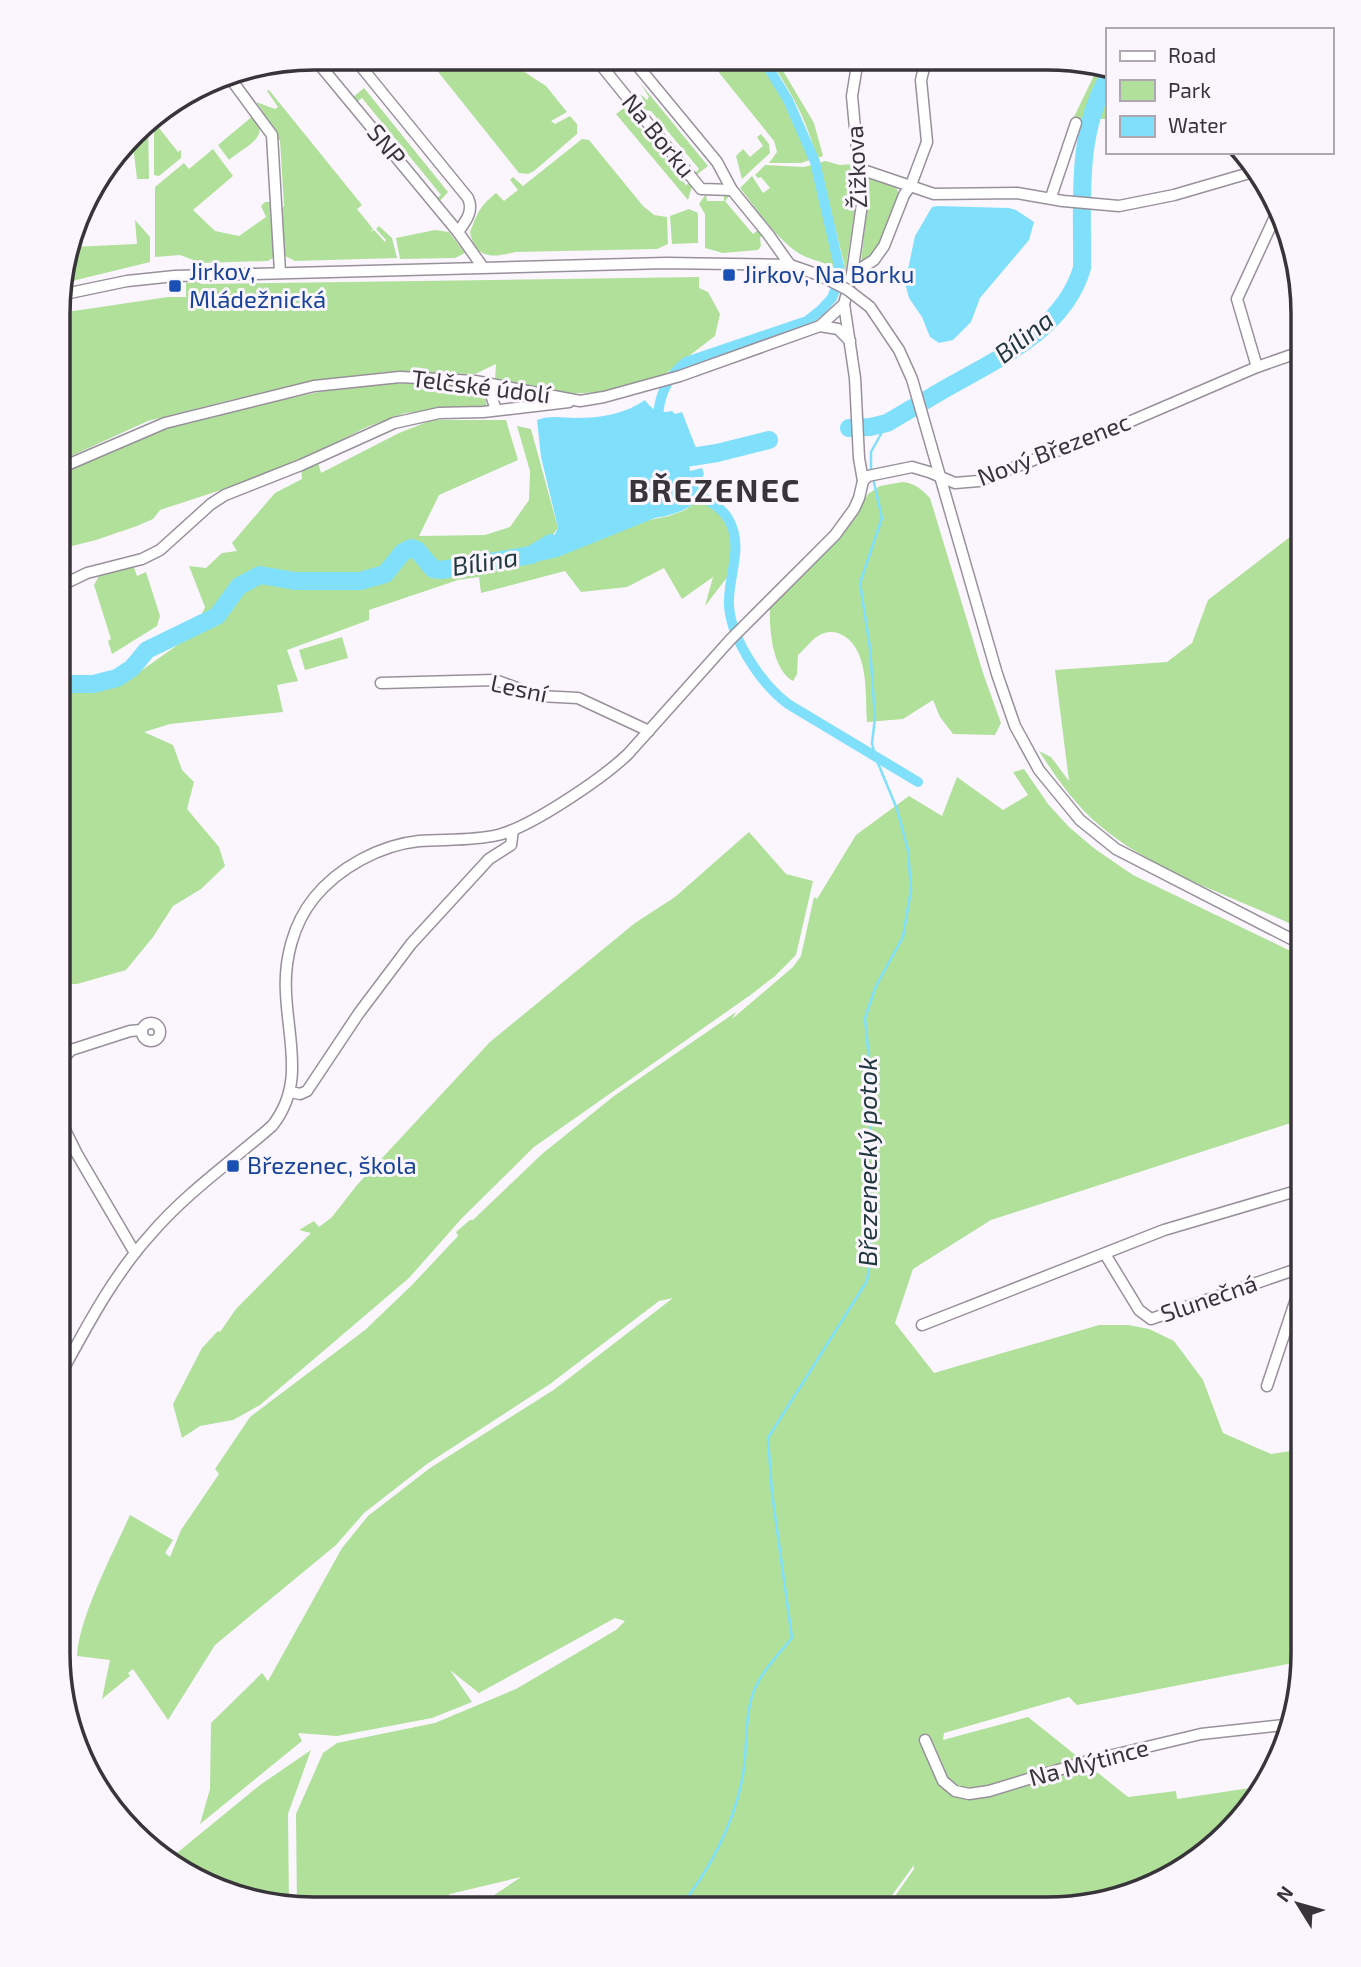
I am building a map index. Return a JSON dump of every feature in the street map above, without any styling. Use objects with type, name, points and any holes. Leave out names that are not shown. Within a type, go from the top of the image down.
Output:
[{"type":"street","name":"Žižkova","points":[[844,303],[852,274],[862,204],[852,96],[856,70]]},
{"type":"street","points":[[852,274],[874,260],[884,246],[927,142],[921,80],[923,70]]},
{"type":"street","name":"SNP","points":[[325,71],[458,232],[482,266]]},
{"type":"street","name":"SNP","points":[[365,71],[468,198],[471,204],[470,213],[458,232]]},
{"type":"street","name":"Na Borku","points":[[605,71],[701,189],[732,190]]},
{"type":"street","name":"Na Borku","points":[[642,71],[717,162],[732,190],[790,265]]},
{"type":"street","points":[[234,84],[272,135],[280,272]]},
{"type":"street","points":[[1051,197],[1076,123]]},
{"type":"street","points":[[860,169],[934,194],[1017,193],[1091,204],[1132,204],[1246,174]]},
{"type":"street","points":[[1257,367],[1237,299],[1272,222]]},
{"type":"street","points":[[71,293],[127,281],[175,275],[667,263],[790,265],[819,275],[848,290],[870,307],[899,350],[912,379],[1008,707],[1024,746],[1057,794],[1080,820],[1116,849],[1291,939]]},
{"type":"street","points":[[820,326],[844,303]]},
{"type":"street","points":[[70,1358],[103,1299],[135,1253],[172,1213],[272,1126],[284,1110],[293,1074],[285,992],[287,962],[297,927],[314,898],[328,883],[349,868],[394,846],[419,841],[478,839],[513,830],[530,822],[610,770],[649,732],[747,622],[835,535],[854,509],[869,477],[857,433],[852,344],[844,303]]},
{"type":"street","points":[[820,326],[838,328],[852,344]]},
{"type":"street","name":"Telčské údolí","points":[[70,464],[165,423],[314,386],[400,377],[487,383],[580,401],[661,382],[820,326]]},
{"type":"street","name":"Nový Březenec","points":[[869,477],[912,467],[929,471],[939,478],[955,483],[979,481],[1291,355]]},
{"type":"street","points":[[487,383],[496,410]]},
{"type":"street","points":[[70,581],[88,573],[142,559],[160,550],[211,504],[225,495],[301,466],[394,423],[439,413],[580,401]]},
{"type":"street","name":"Lesní","points":[[381,683],[495,680],[539,696],[578,698],[649,732]]},
{"type":"street","points":[[290,1092],[300,1094],[307,1091],[359,1013],[411,944],[489,859],[511,845],[513,830]]},
{"type":"street","points":[[70,1051],[130,1031],[142,1030]]},
{"type":"street","points":[[70,1140],[135,1253]]},
{"type":"street","points":[[922,1325],[1164,1230],[1290,1193]]},
{"type":"street","name":"Slunečná","points":[[1105,1254],[1139,1310],[1151,1319],[1290,1272]]},
{"type":"street","name":"Slunečná","points":[[1267,1386],[1290,1316]]},
{"type":"street","name":"Na Mýtince","points":[[925,1741],[943,1781],[955,1791],[970,1794],[989,1791],[1088,1761],[1201,1734],[1279,1725]]},
{"type":"green space","points":[[717,70],[764,70],[785,102],[810,160],[801,163],[769,163],[777,152],[774,141]]},
{"type":"green space","points":[[776,70],[783,70],[814,123],[823,156],[817,158],[798,106]]},
{"type":"green space","points":[[437,71],[523,71],[546,86],[567,112],[551,121],[555,124],[570,116],[577,124],[577,134],[534,171],[528,174],[519,173]]},
{"type":"green space","points":[[1094,75],[1106,77],[1106,119],[1073,119]]},
{"type":"green space","points":[[640,83],[708,166],[695,176],[699,169],[651,111],[643,110],[629,93],[642,104],[644,102],[640,94],[647,100],[649,97]]},
{"type":"green space","points":[[364,88],[448,192],[438,203],[435,200],[441,195],[362,98],[356,103],[352,98]]},
{"type":"green space","points":[[269,90],[362,205],[357,209],[373,229],[370,232],[374,230],[385,242],[376,229],[379,226],[392,238],[397,258],[295,261],[285,256],[280,141],[256,102],[275,109],[278,107],[267,91]]},
{"type":"green space","points":[[624,108],[686,185],[690,183],[692,186],[688,200],[616,114]]},
{"type":"green space","points":[[254,115],[259,123],[258,136],[229,160],[218,145]]},
{"type":"green space","points":[[160,125],[159,128],[178,152],[181,150],[181,158],[159,176],[154,175],[154,130]]},
{"type":"green space","points":[[761,134],[769,144],[770,153],[742,179],[736,156],[743,149],[750,157],[763,146],[757,137]]},
{"type":"green space","points":[[148,136],[149,179],[137,179],[134,151]]},
{"type":"green space","points":[[582,139],[589,140],[643,206],[654,215],[667,217],[668,244],[657,249],[515,252],[499,255],[481,252],[472,241],[470,232],[482,206],[496,193],[504,201],[518,190],[510,180],[513,177],[523,186]]},
{"type":"green space","points":[[213,149],[233,176],[193,210],[215,231],[239,236],[266,217],[261,206],[270,202],[276,256],[268,261],[201,263],[180,255],[155,257],[155,187],[184,163],[189,169]]},
{"type":"green space","points":[[825,161],[840,165],[853,164],[855,209],[845,274],[819,163]]},
{"type":"green space","points":[[765,165],[811,165],[836,269],[791,248],[740,188],[752,176],[763,193],[770,188],[761,177],[755,175]]},
{"type":"green space","points":[[873,178],[896,187],[899,194],[883,243],[870,258],[861,262],[868,179]]},
{"type":"green space","points":[[706,194],[707,201],[724,201],[724,194],[730,195],[725,201],[753,234],[759,229],[763,234],[758,250],[723,253],[705,248],[705,214],[699,204]]},
{"type":"green space","points":[[689,209],[698,213],[698,243],[672,244],[670,216]]},
{"type":"green space","points":[[135,220],[150,237],[150,262],[72,281],[80,247],[137,244]]},
{"type":"green space","points":[[435,230],[449,232],[465,253],[455,258],[400,259],[396,238]]},
{"type":"green space","points":[[699,277],[699,288],[708,292],[720,314],[715,336],[664,375],[603,392],[566,394],[495,380],[496,364],[475,374],[386,372],[235,399],[148,421],[70,456],[70,311],[168,297],[186,297],[186,283],[198,279],[201,284]]},
{"type":"green space","points":[[374,384],[473,384],[476,390],[483,386],[487,407],[405,413],[367,427],[279,471],[160,510],[153,519],[137,526],[70,546],[70,468],[126,440],[196,418],[324,391]]},
{"type":"green space","points":[[432,420],[506,420],[518,460],[439,495],[419,536],[485,535],[510,527],[529,500],[530,471],[517,426],[531,429],[558,528],[549,540],[669,516],[685,510],[700,499],[715,507],[726,518],[734,547],[732,571],[705,606],[713,577],[682,599],[664,568],[627,587],[581,592],[565,571],[481,593],[479,577],[458,580],[369,610],[369,620],[287,650],[298,681],[277,685],[283,712],[170,724],[144,732],[173,745],[182,770],[194,782],[187,809],[219,847],[225,866],[201,889],[173,906],[153,937],[126,970],[70,984],[70,689],[102,690],[135,675],[193,634],[205,607],[189,566],[206,568],[222,553],[237,551],[232,543],[275,493],[302,479],[301,466],[317,459],[321,473],[399,433]]},
{"type":"green space","points":[[902,482],[918,487],[930,498],[983,673],[1001,723],[995,735],[953,734],[940,717],[933,700],[903,719],[867,722],[861,659],[856,648],[838,633],[828,632],[812,640],[798,655],[797,674],[793,681],[780,667],[776,657],[771,635],[770,603],[842,534],[868,494],[880,486]]},
{"type":"green space","points":[[1291,536],[1291,924],[1198,884],[1146,858],[1122,842],[1081,808],[1039,751],[1051,757],[1069,781],[1055,670],[1167,662],[1192,643],[1208,600]]},
{"type":"green space","points":[[133,565],[137,576],[146,572],[160,616],[157,626],[112,654],[108,641],[111,639],[94,585],[100,574]]},
{"type":"green space","points":[[342,637],[348,658],[305,670],[299,650]]},
{"type":"green space","points":[[1024,769],[1048,804],[1069,827],[1133,875],[1291,951],[1290,1123],[991,1220],[913,1269],[895,1323],[934,1373],[1099,1325],[1128,1325],[1149,1329],[1174,1341],[1203,1380],[1223,1433],[1271,1454],[1290,1451],[1290,1664],[1077,1705],[1069,1697],[944,1733],[943,1740],[1028,1717],[1128,1797],[1176,1791],[1177,1799],[1250,1788],[1208,1836],[1182,1856],[1155,1872],[1125,1884],[1079,1895],[894,1897],[914,1865],[891,1897],[491,1897],[521,1877],[446,1897],[297,1896],[296,1814],[323,1753],[337,1743],[435,1723],[516,1689],[616,1630],[625,1621],[615,1618],[479,1693],[450,1670],[472,1702],[432,1718],[337,1736],[298,1733],[302,1741],[200,1824],[210,1789],[211,1723],[262,1673],[268,1681],[342,1548],[368,1516],[430,1468],[555,1389],[673,1298],[659,1301],[550,1384],[427,1464],[364,1513],[336,1545],[215,1645],[168,1720],[133,1669],[128,1673],[130,1676],[102,1699],[110,1660],[77,1656],[90,1604],[130,1515],[173,1540],[165,1553],[170,1557],[181,1530],[219,1474],[215,1469],[250,1417],[365,1330],[458,1236],[456,1232],[473,1220],[542,1154],[614,1096],[736,1012],[732,1019],[793,967],[801,956],[814,897],[817,899],[856,835],[909,796],[942,816],[957,777],[1003,810],[1028,795],[1013,772]]},
{"type":"green space","points":[[749,832],[786,874],[813,881],[796,955],[749,996],[534,1147],[462,1218],[409,1278],[260,1405],[233,1420],[200,1426],[182,1438],[173,1404],[202,1348],[220,1332],[236,1309],[311,1233],[299,1230],[314,1221],[319,1227],[332,1217],[357,1185],[490,1042],[635,923],[675,897]]},
{"type":"green space","points":[[311,1750],[288,1814],[289,1895],[251,1889],[221,1878],[176,1854],[260,1785]]},
{"type":"water","points":[[932,207],[1009,208],[1034,222],[1029,240],[980,298],[971,322],[953,340],[939,343],[930,337],[922,317],[909,298],[905,283],[915,236]]},
{"type":"water","points":[[645,400],[653,409],[672,411],[675,414],[682,412],[696,448],[664,456],[665,464],[700,460],[689,465],[690,471],[702,468],[704,474],[698,486],[702,496],[681,511],[655,518],[558,557],[535,562],[530,548],[538,541],[554,536],[558,528],[541,457],[537,420],[552,417],[604,416],[629,409]]},
{"type":"waterway","points":[[658,425],[664,390],[673,375],[686,362],[807,321],[832,298],[840,277],[815,162],[788,100],[770,70]]},
{"type":"waterway","name":"Bílina","points":[[849,428],[887,423],[1005,355],[1044,326],[1060,309],[1073,290],[1082,268],[1085,148],[1097,102],[1106,82]]},
{"type":"waterway","name":"Březenecký potok","points":[[871,472],[871,452],[887,423]]},
{"type":"waterway","name":"Bílina","points":[[646,473],[660,462],[717,453],[769,440]]},
{"type":"waterway","name":"Březenecký potok","points":[[687,1897],[718,1848],[738,1797],[744,1770],[747,1719],[754,1691],[768,1667],[792,1638],[772,1493],[768,1438],[867,1281],[871,1254],[865,1202],[873,1099],[865,1018],[876,986],[903,937],[911,890],[908,850],[897,809],[872,743],[875,718],[870,648],[860,583],[882,518],[873,478]]},
{"type":"waterway","points":[[692,489],[721,510],[733,530],[735,559],[729,599],[730,613],[740,642],[767,684],[788,704],[918,782]]},
{"type":"waterway","name":"Bílina","points":[[70,684],[93,684],[117,678],[132,668],[147,650],[217,616],[239,586],[260,575],[295,581],[360,581],[385,574],[403,552],[411,548],[417,550],[433,569],[441,570],[531,555],[551,543]]},
{"type":"place","name":"Jirkov, Na Borku","points":[[729,275]]},
{"type":"place","name":"Jirkov, Mládežnická","points":[[175,286]]},
{"type":"place","name":"Březenec, škola","points":[[233,1166]]},
{"type":"district","name":"BŘEZENEC","points":[[715,491]]}]
